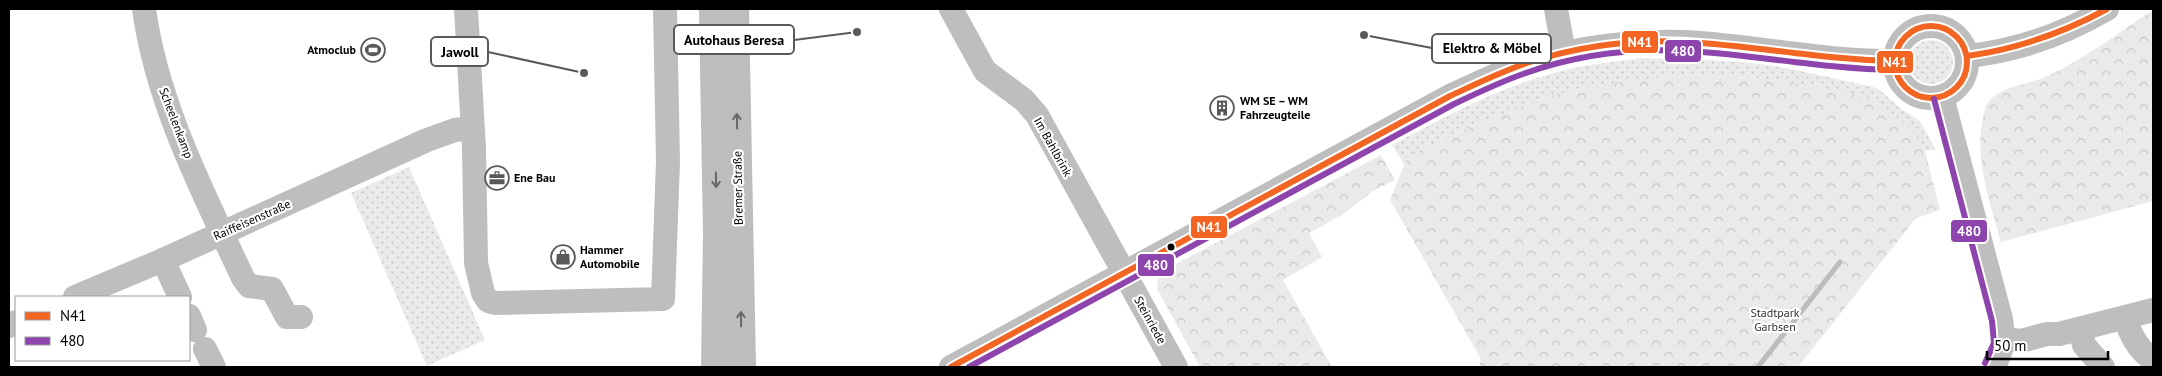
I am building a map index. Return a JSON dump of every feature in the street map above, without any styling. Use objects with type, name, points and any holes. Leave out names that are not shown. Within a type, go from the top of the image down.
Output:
[{"type":"main road","name":"Bremer Straße","points":[[713,9],[717,234],[715,367]]},
{"type":"main road","name":"Bremer Straße","points":[[735,9],[742,367]]},
{"type":"street","name":"Scheelenkamp","points":[[144,9],[148,38],[170,114],[243,278],[249,286],[272,289],[287,317],[301,317]]},
{"type":"street","points":[[466,9],[476,263],[483,293],[488,301],[495,303],[663,299],[668,162],[665,9]]},
{"type":"street","name":"Im Bahlbrink","points":[[952,9],[985,71],[1024,100],[1036,115],[1124,274]]},
{"type":"street","points":[[1556,9],[1564,53]]},
{"type":"street","points":[[1967,56],[2013,49],[2056,35],[2107,9]]},
{"type":"street","points":[[1920,18],[1951,32],[1964,45],[1967,56],[1968,65],[1962,82],[1950,93],[1942,97],[1930,98],[1919,96],[1909,91],[1901,83],[1896,72],[1897,50],[1903,39],[1912,31],[1920,18]]},
{"type":"street","points":[[951,367],[1450,96],[1492,76],[1528,62],[1564,53],[1623,45],[1686,42],[1828,59],[1895,61]]},
{"type":"street","points":[[1942,97],[2001,319],[2004,339],[1998,359],[1993,367]]},
{"type":"street","name":"Raiffeisenstraße","points":[[77,296],[163,260],[427,140],[455,130],[472,128]]},
{"type":"street","points":[[163,260],[180,296]]},
{"type":"street","name":"Steinriede","points":[[1124,274],[1176,367]]},
{"type":"street","points":[[2004,339],[2021,341],[2047,334],[2080,330],[2153,310]]},
{"type":"street","points":[[2125,318],[2132,338],[2140,349],[2150,358],[2153,358]]},
{"type":"street","points":[[2080,330],[2084,345],[2103,367]]},
{"type":"green space","points":[[2153,10],[2153,201],[2001,242],[1988,196],[1980,149],[1986,106],[1998,93],[2043,78],[2072,64]]},
{"type":"green space","points":[[1931,40],[1943,44],[1949,50],[1953,62],[1949,74],[1943,80],[1931,84],[1919,80],[1913,74],[1909,62],[1913,50],[1919,44]]},
{"type":"green space","points":[[1641,58],[1760,64],[1803,71],[1873,87],[1880,90],[1900,108],[1920,121],[1936,150],[1925,151],[1911,130],[1882,105],[1758,78],[1678,75],[1584,89],[1544,98],[1472,126],[1408,156],[1405,165],[1392,145],[1491,95],[1533,79],[1575,68]]},
{"type":"green space","name":"Stadtpark Garbsen","points":[[1678,75],[1758,78],[1844,91],[1882,105],[1911,130],[1925,151],[1940,210],[1916,218],[1798,367],[1480,367],[1480,357],[1390,200],[1408,156],[1491,118],[1558,94],[1610,84]]},
{"type":"green space","points":[[1381,155],[1395,180],[1373,191],[1342,215],[1309,233],[1322,257],[1283,280],[1332,367],[1200,367],[1157,289],[1159,273]]},
{"type":"green space","points":[[409,167],[485,340],[427,366],[351,193]]},
{"type":"waterway","points":[[1758,367],[1840,262]]},
{"type":"transit line","name":"N41","points":[[1967,56],[2004,49],[2057,33],[2107,9]]},
{"type":"transit line","name":"N41","points":[[1931,26],[1945,29],[1957,36],[1964,48],[1967,62],[1964,76],[1957,88],[1945,95],[1931,98],[1917,95],[1905,88],[1898,76],[1895,62],[1898,48],[1905,36],[1917,29],[1931,26]]},
{"type":"transit line","name":"N41","points":[[951,367],[1450,96],[1530,62],[1588,48],[1667,41],[1843,58],[1895,61]]},
{"type":"transit line","name":"480","points":[[969,367],[1454,104],[1543,67],[1604,54],[1667,50],[1714,53],[1843,67],[1895,70]]},
{"type":"transit line","name":"480","points":[[1934,99],[1992,321],[1994,343],[1985,363]]},
{"type":"place","name":"Autohaus Beresa","points":[[857,32]]},
{"type":"place","name":"Elektro & Möbel","points":[[1364,35]]},
{"type":"place","name":"Atmoclub","points":[[373,50]]},
{"type":"place","name":"Jawoll","points":[[584,73]]},
{"type":"place","name":"WM SE – WM Fahrzeugteile","points":[[1222,108]]},
{"type":"place","name":"Ene Bau","points":[[497,178]]},
{"type":"place","name":"Hammer Automobile","points":[[563,257]]}]
